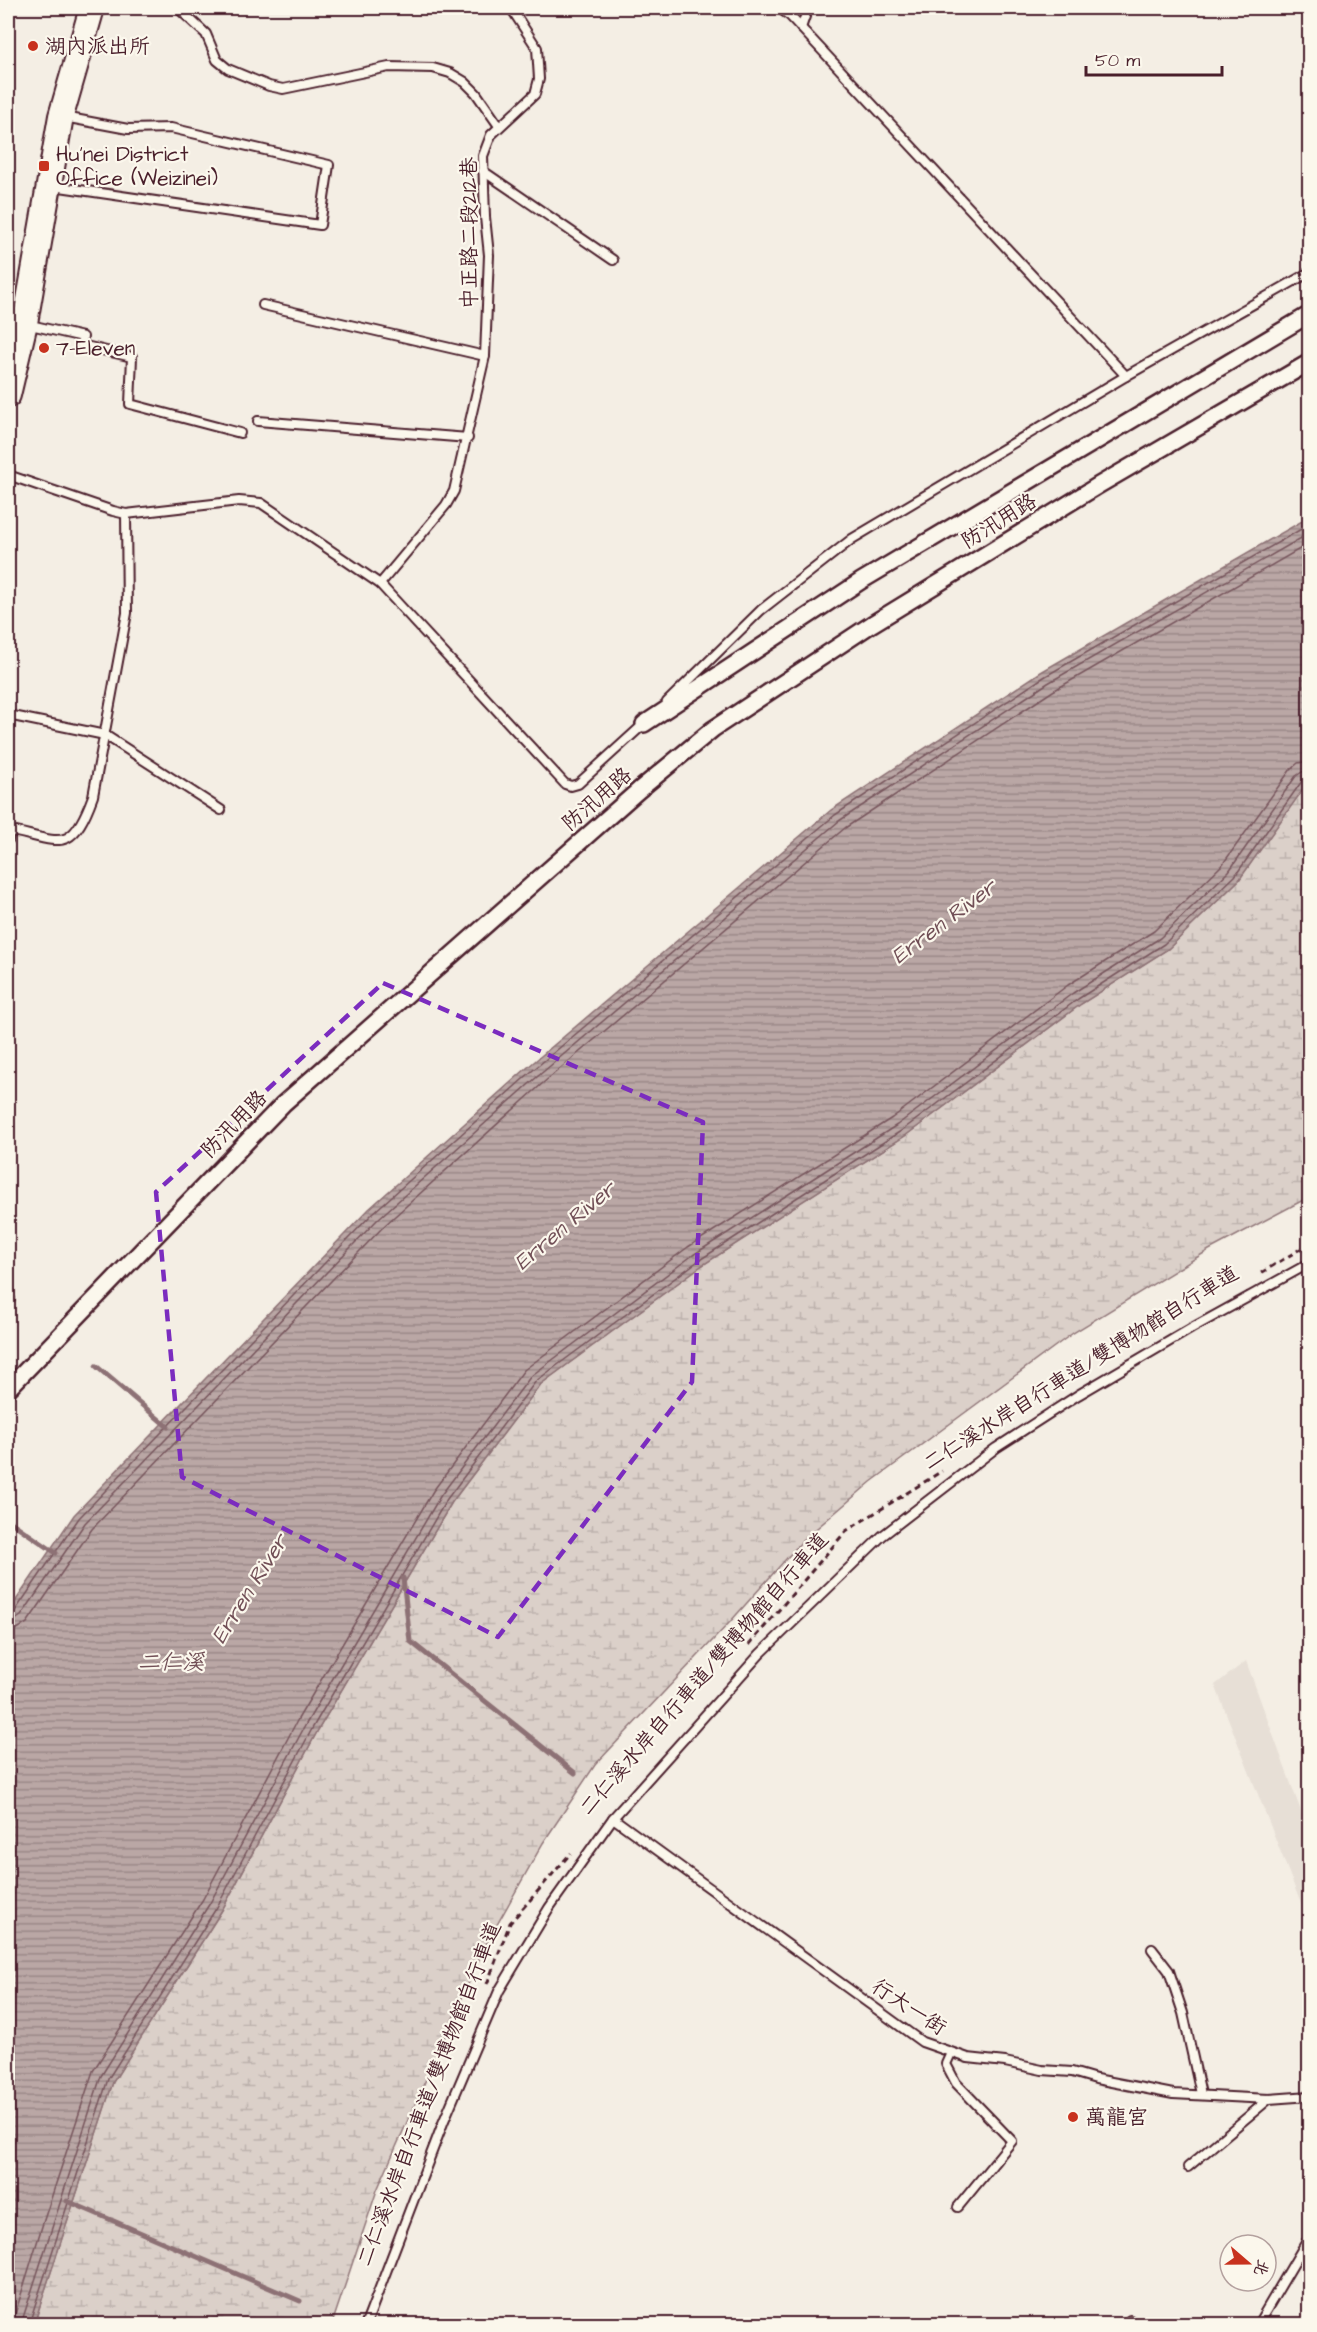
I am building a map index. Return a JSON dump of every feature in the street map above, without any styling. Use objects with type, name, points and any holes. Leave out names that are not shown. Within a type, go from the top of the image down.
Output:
[{"type":"main road","points":[[8,395],[20,316],[49,185],[61,116],[92,8]]},
{"type":"street","points":[[644,724],[861,581],[1310,314]]},
{"type":"street","name":"防汛用路","points":[[8,1389],[283,1104],[639,790],[713,729],[882,618],[1099,484],[1310,362]]},
{"type":"lane","points":[[178,8],[206,34],[217,60],[228,69],[269,86],[283,89],[389,68],[433,68],[450,73],[465,82],[476,93],[499,126],[535,94],[539,79],[537,48],[511,8]]},
{"type":"lane","points":[[779,8],[801,28],[1126,376]]},
{"type":"lane","points":[[801,28],[808,8]]},
{"type":"lane","points":[[49,185],[320,225],[328,165],[171,128],[128,129],[61,116]]},
{"type":"lane","name":"中正路二段212巷","points":[[380,584],[450,498],[454,491],[468,438],[485,356],[489,255],[483,171],[486,149],[491,135],[499,126]]},
{"type":"lane","points":[[483,171],[613,260]]},
{"type":"lane","points":[[8,475],[126,514],[239,501],[261,503],[380,584],[565,784],[571,786],[578,784],[644,724],[761,610],[852,539],[1126,376],[1310,272]]},
{"type":"lane","points":[[263,305],[485,356]]},
{"type":"lane","points":[[20,316],[83,337],[81,345],[132,357],[130,404],[240,433]]},
{"type":"lane","points":[[258,421],[468,438]]},
{"type":"lane","points":[[8,840],[9,830],[55,841],[65,841],[76,833],[85,819],[93,796],[128,613],[126,514]]},
{"type":"lane","points":[[8,715],[105,735],[221,810]]},
{"type":"lane","points":[[366,2325],[443,2123],[499,1991],[549,1908],[613,1818],[759,1654],[882,1536],[996,1448],[1192,1328],[1310,1263]]},
{"type":"lane","name":"行大一街","points":[[613,1818],[922,2042],[968,2058],[1042,2070],[1072,2072],[1173,2094],[1269,2099],[1310,2096]]},
{"type":"lane","points":[[1152,1949],[1169,1971],[1183,2013],[1201,2094]]},
{"type":"lane","points":[[951,2053],[946,2064],[956,2083],[1012,2141],[958,2206]]},
{"type":"lane","points":[[1188,2167],[1269,2099]]},
{"type":"lane","points":[[1258,2325],[1310,2236]]},
{"type":"path","name":"二仁溪水岸自行車道/雙博物館自行車道","points":[[1259,1275],[1310,1243]]},
{"type":"path","name":"二仁溪水岸自行車道/雙博物館自行車道","points":[[747,1647],[846,1531],[947,1468]]},
{"type":"path","name":"二仁溪水岸自行車道/雙博物館自行車道","points":[[484,1990],[510,1923],[571,1852]]},
{"type":"highlighted area","points":[[383,983],[703,1122],[692,1382],[498,1637],[182,1477],[156,1192]]},
{"type":"shaded area","points":[[1246,1661],[1309,1833],[1309,1924],[1215,1685]]},
{"type":"green space","points":[[1309,780],[1309,1197],[1209,1250],[1073,1333],[871,1482],[803,1540],[730,1622],[595,1765],[543,1843],[485,1946],[377,2190],[332,2324],[34,2324],[113,2082],[222,1910],[318,1730],[452,1502],[541,1384],[701,1266],[905,1136],[1081,1004],[1168,949],[1239,880]]},
{"type":"water","name":"二仁溪","points":[[1309,517],[1309,781],[1239,880],[1168,949],[1081,1004],[905,1136],[701,1266],[541,1384],[452,1502],[318,1730],[222,1910],[113,2082],[34,2324],[8,2324],[8,1612],[74,1515],[369,1209],[528,1067],[831,810],[1041,672]]},
{"type":"waterway","points":[[96,1366],[168,1427]]},
{"type":"waterway","points":[[8,1520],[56,1553]]},
{"type":"waterway","points":[[403,1578],[410,1641],[575,1773]]},
{"type":"waterway","points":[[67,2201],[300,2301]]},
{"type":"place","name":"湖內派出所","points":[[33,46]]},
{"type":"place","name":"Hu'nei District Office (Weizinei)","points":[[44,166]]},
{"type":"place","name":"7-Eleven","points":[[44,348]]},
{"type":"place","name":"萬龍宮","points":[[1073,2117]]},
{"type":"water label","name":"Erren River","points":[[944,922]]},
{"type":"water label","name":"Erren River","points":[[565,1226]]},
{"type":"water label","name":"Erren River","points":[[250,1589]]}]
